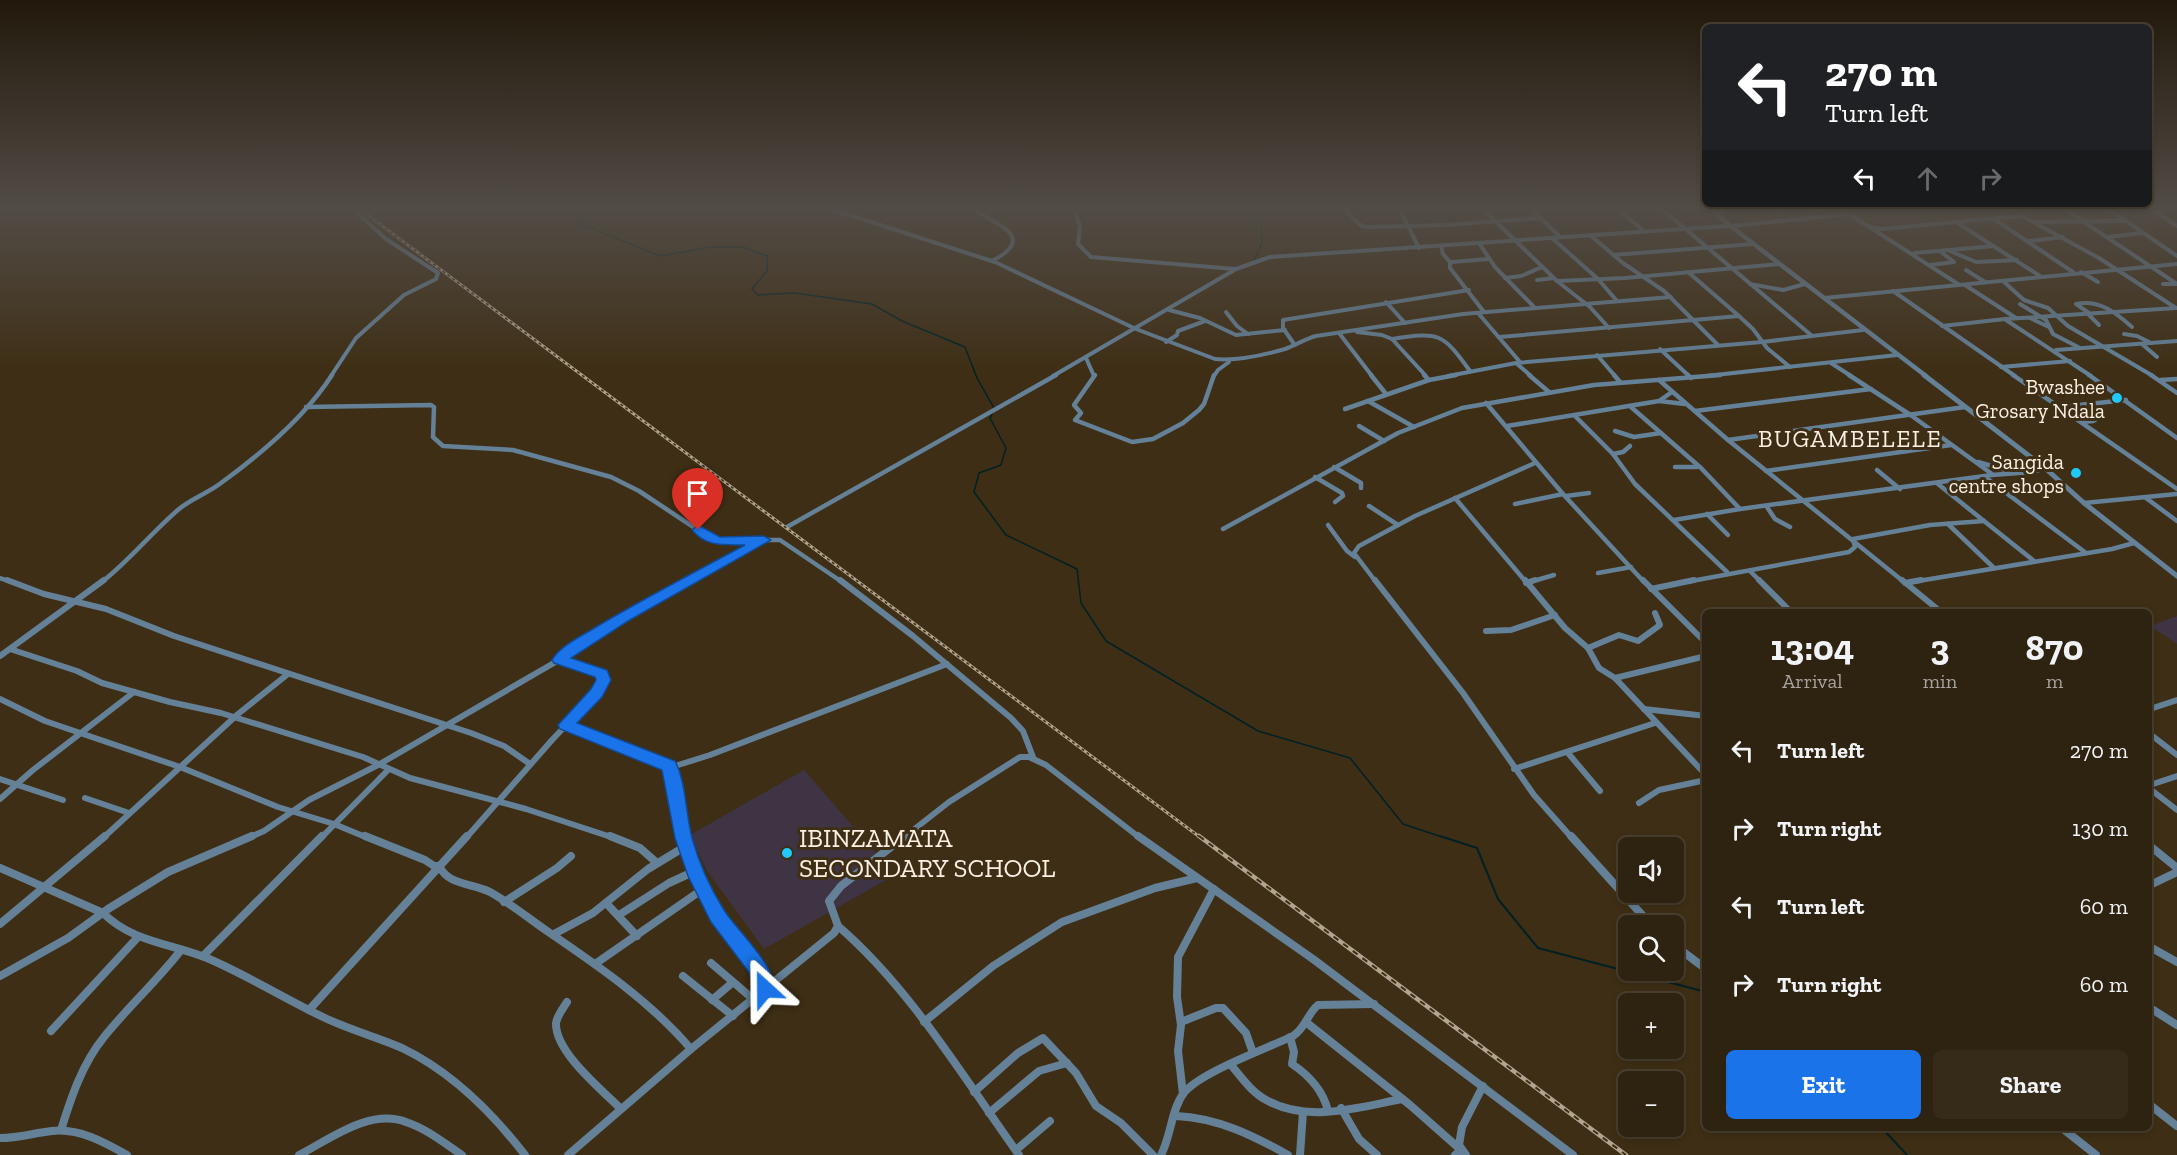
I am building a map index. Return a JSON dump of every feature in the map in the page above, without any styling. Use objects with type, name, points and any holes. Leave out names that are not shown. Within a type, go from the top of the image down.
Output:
[{"type":"street","points":[[0,656],[105,580],[180,508],[235,473],[306,407],[332,378],[356,338],[404,295],[434,281],[438,273],[425,264]]},
{"type":"street","points":[[998,264],[1136,329],[1218,360],[1284,349],[1307,338],[1484,312],[1671,297]]},
{"type":"street","points":[[1179,264],[1236,269]]},
{"type":"street","points":[[787,527],[1086,358],[1236,269],[1251,264]]},
{"type":"street","points":[[1451,264],[1450,268],[1484,312]]},
{"type":"street","points":[[1493,264],[1535,308]]},
{"type":"street","points":[[1539,264],[1585,303],[1609,328]]},
{"type":"street","points":[[1581,264],[1617,301]]},
{"type":"street","points":[[1625,264],[1671,297],[1718,345]]},
{"type":"street","points":[[1725,264],[1811,335]]},
{"type":"street","points":[[1537,280],[1598,279],[1779,264],[2045,468],[2084,503],[2177,576]]},
{"type":"street","points":[[1929,265],[1938,264]]},
{"type":"street","points":[[2023,264],[2040,276]]},
{"type":"street","points":[[2062,264],[2073,272]]},
{"type":"street","points":[[2108,264],[2177,309]]},
{"type":"street","points":[[1824,298],[1986,283],[2080,271],[2177,264]]},
{"type":"street","points":[[1929,265],[1958,284]]},
{"type":"street","points":[[2148,266],[2177,284]]},
{"type":"street","points":[[1505,278],[1521,276],[1542,267]]},
{"type":"street","points":[[1966,270],[1986,283]]},
{"type":"street","points":[[2080,271],[2098,282]]},
{"type":"street","points":[[1687,272],[1753,329],[1762,342],[1790,368]]},
{"type":"street","points":[[2003,281],[2024,300],[2048,308],[2068,326],[2160,380],[2177,393]]},
{"type":"street","points":[[1748,284],[1784,290],[1805,285]]},
{"type":"street","points":[[2163,284],[2177,284]]},
{"type":"street","points":[[1965,285],[2017,318]]},
{"type":"street","points":[[1294,344],[1281,322],[1283,320],[1469,290]]},
{"type":"street","points":[[1893,291],[2177,489]]},
{"type":"street","points":[[1386,302],[1405,323]]},
{"type":"street","points":[[2077,315],[2072,307],[2077,303],[2094,303],[2115,313],[2132,327]]},
{"type":"street","points":[[2020,304],[2049,323],[2049,327],[2056,336],[2084,349]]},
{"type":"street","points":[[2076,305],[2099,325]]},
{"type":"street","points":[[1941,326],[2041,316],[2177,309]]},
{"type":"street","points":[[1169,310],[1205,321],[1235,335],[1285,330]]},
{"type":"street","points":[[1226,312],[1239,328],[1250,335]]},
{"type":"street","points":[[1478,313],[1518,363],[1549,392]]},
{"type":"street","points":[[1499,337],[1739,316]]},
{"type":"street","points":[[2028,318],[2049,327]]},
{"type":"street","points":[[2005,319],[2055,350],[2177,438]]},
{"type":"street","points":[[1166,342],[1177,335],[1178,331],[1205,321]]},
{"type":"street","points":[[1805,330],[1825,334]]},
{"type":"street","points":[[1345,409],[1429,380],[1518,363],[1762,342],[1863,330]]},
{"type":"street","points":[[1348,331],[1382,335],[1392,339],[1440,336],[1447,340],[1470,371]]},
{"type":"street","points":[[1339,333],[1386,394]]},
{"type":"street","points":[[2124,334],[2137,336],[2153,343]]},
{"type":"street","points":[[1392,339],[1429,380]]},
{"type":"street","points":[[2055,350],[2177,341]]},
{"type":"street","points":[[2142,344],[2157,357]]},
{"type":"street","points":[[1660,349],[1691,378]]},
{"type":"street","points":[[1223,529],[1384,441],[1455,410],[1549,392],[1620,382],[1691,378],[1897,355]]},
{"type":"street","points":[[1597,356],[1620,382]]},
{"type":"street","points":[[1086,358],[1095,375],[1073,406],[1081,413],[1075,420],[1113,433],[1125,440],[1137,442],[1151,439],[1196,414],[1204,404],[1216,371],[1236,358]]},
{"type":"street","points":[[2001,367],[2070,361]]},
{"type":"street","points":[[1831,363],[1912,416],[1992,475]]},
{"type":"street","points":[[2160,380],[2177,379]]},
{"type":"street","points":[[1659,380],[1728,440],[1937,609]]},
{"type":"street","points":[[1695,411],[1871,389]]},
{"type":"street","points":[[1659,401],[1672,392]]},
{"type":"street","points":[[2060,407],[2126,400]]},
{"type":"street","points":[[1368,401],[1414,427]]},
{"type":"street","points":[[1508,426],[1659,401],[1687,404]]},
{"type":"street","points":[[1486,403],[1508,426],[1535,463],[1564,495],[1651,589],[1702,638]]},
{"type":"street","points":[[306,407],[432,405],[434,407],[433,437],[443,446],[496,448],[561,462],[623,483],[713,540],[747,542],[780,540],[830,573],[947,664],[1018,725],[1033,757],[1156,850],[1374,1004],[1573,1155]]},
{"type":"street","points":[[1631,407],[1701,468],[1740,509]]},
{"type":"street","points":[[1728,440],[1965,407]]},
{"type":"street","points":[[1575,416],[1613,454],[1635,484],[1728,573]]},
{"type":"street","points":[[2081,422],[2093,421],[2101,416]]},
{"type":"street","points":[[1359,426],[1384,441]]},
{"type":"street","points":[[1615,431],[1634,437],[1661,433]]},
{"type":"street","points":[[1766,471],[1951,445]]},
{"type":"street","points":[[1613,454],[1622,453],[1630,446]]},
{"type":"street","points":[[1973,461],[2016,472]]},
{"type":"street","points":[[1535,463],[1398,525],[1356,548],[1354,554],[1463,693],[1514,769],[1574,842],[1642,915]]},
{"type":"street","points":[[1675,467],[1691,465],[1701,468]]},
{"type":"street","points":[[1334,467],[1358,479],[1361,488]]},
{"type":"street","points":[[1674,520],[1803,500],[1938,484],[2045,468]]},
{"type":"street","points":[[1877,470],[1900,489]]},
{"type":"street","points":[[1316,477],[1342,493],[1343,496],[1335,502]]},
{"type":"street","points":[[1985,477],[2086,554]]},
{"type":"street","points":[[1938,484],[2035,561]]},
{"type":"street","points":[[1515,504],[1589,493]]},
{"type":"street","points":[[2084,503],[2177,494]]},
{"type":"street","points":[[1455,498],[1565,628],[1588,648],[1599,668],[1615,678],[1702,771]]},
{"type":"street","points":[[2146,498],[2177,521]]},
{"type":"street","points":[[1369,506],[1398,525]]},
{"type":"street","points":[[1767,507],[1775,519],[1790,527]]},
{"type":"street","points":[[1707,514],[1728,535]]},
{"type":"street","points":[[1853,539],[1900,530],[1984,521]]},
{"type":"street","points":[[1948,524],[1994,568]]},
{"type":"street","points":[[1328,525],[1347,551],[1357,558]]},
{"type":"street","points":[[1852,550],[1855,547],[1853,539]]},
{"type":"street","points":[[0,976],[68,938],[103,912],[168,872],[264,831],[309,800],[378,765],[559,660],[579,644],[623,618],[764,540]]},
{"type":"street","points":[[1905,583],[2086,554],[2134,543]]},
{"type":"street","points":[[1651,589],[1852,550],[1866,552]]},
{"type":"street","points":[[1598,573],[1631,567]]},
{"type":"street","points":[[1750,571],[1788,609]]},
{"type":"street","points":[[1526,583],[1554,575]]},
{"type":"street","points":[[0,578],[44,594],[131,617],[174,636],[223,650],[504,746],[530,764]]},
{"type":"street","points":[[1588,648],[1618,634],[1634,641],[1639,640],[1660,625],[1655,613]]},
{"type":"street","points":[[1486,632],[1508,630],[1555,615]]},
{"type":"street","points":[[10,649],[134,692],[221,712],[363,757],[410,778],[632,843],[649,854],[657,863]]},
{"type":"street","points":[[1615,678],[1702,657]]},
{"type":"street","points":[[309,1010],[530,764],[597,693],[604,680],[601,674],[559,660]]},
{"type":"street","points":[[566,725],[670,766],[710,755],[947,664]]},
{"type":"street","points":[[0,924],[45,887],[234,718],[288,674]]},
{"type":"street","points":[[0,799],[134,692]]},
{"type":"street","points":[[0,699],[44,721],[180,766],[293,812],[334,824],[425,860],[434,866],[440,866]]},
{"type":"street","points":[[2152,708],[2177,700]]},
{"type":"street","points":[[1644,709],[1702,715]]},
{"type":"street","points":[[1514,769],[1655,723]]},
{"type":"street","points":[[2152,736],[2177,755]]},
{"type":"street","points":[[1568,753],[1600,791]]},
{"type":"street","points":[[1033,757],[1016,759],[950,802],[841,885],[829,901],[838,926],[867,951],[924,1022],[1018,1152],[1050,1121]]},
{"type":"street","points":[[670,766],[686,846],[703,889],[718,916],[756,966],[763,978],[765,989]]},
{"type":"street","points":[[203,956],[388,770]]},
{"type":"street","points":[[2152,786],[2177,776]]},
{"type":"street","points":[[0,779],[63,800]]},
{"type":"street","points":[[1640,804],[1659,790],[1702,781]]},
{"type":"street","points":[[2152,789],[2177,810]]},
{"type":"street","points":[[85,798],[129,813]]},
{"type":"street","points":[[554,934],[580,922],[657,863],[686,846]]},
{"type":"street","points":[[2152,848],[2177,870],[2152,884]]},
{"type":"street","points":[[504,902],[557,868],[571,855]]},
{"type":"street","points":[[440,866],[440,870],[451,879],[470,888],[488,891],[554,934],[595,964],[674,1029],[691,1049]]},
{"type":"street","points":[[0,868],[103,912],[112,925],[138,937],[203,956],[260,983],[309,1010],[413,1054],[456,1082],[486,1109],[525,1155]]},
{"type":"street","points":[[619,915],[669,883],[695,870]]},
{"type":"street","points":[[924,1022],[993,966],[1062,922],[1155,888],[1198,878]]},
{"type":"street","points":[[595,964],[703,889]]},
{"type":"street","points":[[1161,1155],[1170,1139],[1183,1094],[1178,1051],[1181,1022],[1177,997],[1178,957],[1214,889]]},
{"type":"street","points":[[606,903],[637,936]]},
{"type":"street","points":[[568,1155],[691,1049],[834,933],[838,926]]},
{"type":"street","points":[[51,1031],[138,937]]},
{"type":"street","points":[[2152,948],[2177,962]]},
{"type":"street","points":[[61,1130],[73,1090],[102,1039],[165,971],[181,950]]},
{"type":"street","points":[[1684,952],[1702,966]]},
{"type":"street","points":[[711,963],[753,999]]},
{"type":"street","points":[[683,976],[733,1016]]},
{"type":"street","points":[[712,1000],[732,983]]},
{"type":"street","points":[[567,1002],[556,1020],[558,1032],[577,1067],[621,1109]]},
{"type":"street","points":[[1183,1094],[1196,1084],[1253,1053],[1290,1037],[1306,1026],[1312,1010],[1318,1005],[1374,1004]]},
{"type":"street","points":[[1181,1022],[1222,1007],[1246,1033],[1253,1053]]},
{"type":"street","points":[[2152,1009],[2177,1025]]},
{"type":"street","points":[[1306,1026],[1316,1031],[1402,1099],[1461,1154]]},
{"type":"street","points":[[1290,1037],[1294,1052],[1292,1064],[1302,1070],[1322,1093],[1328,1111]]},
{"type":"street","points":[[974,1092],[1041,1038],[1067,1063],[1096,1106],[1121,1123],[1153,1155]]},
{"type":"street","points":[[988,1113],[1039,1071],[1067,1063]]},
{"type":"street","points":[[1231,1065],[1254,1093],[1278,1107],[1313,1114],[1402,1099]]},
{"type":"street","points":[[1461,1154],[1459,1142],[1462,1127],[1483,1086]]},
{"type":"street","points":[[2152,1107],[2177,1126]]},
{"type":"street","points":[[1341,1108],[1359,1139],[1377,1155]]},
{"type":"street","points":[[1300,1155],[1303,1112]]},
{"type":"street","points":[[1176,1116],[1213,1118],[1237,1127],[1288,1155]]},
{"type":"street","points":[[299,1155],[318,1150],[360,1124],[390,1118],[416,1127],[459,1154]]},
{"type":"street","points":[[0,1138],[20,1138],[61,1130],[88,1136],[127,1155]]},
{"type":"street","points":[[2066,1131],[2096,1155]]},
{"type":"shaded area","points":[[2177,616],[2177,644],[2152,627],[2152,625]]},
{"type":"shaded area","name":"IBINZAMATA SECONDARY SCHOOL","points":[[804,770],[895,875],[764,949],[707,871],[690,835]]},
{"type":"waterway","points":[[767,264],[767,271],[752,289],[758,295],[795,293],[872,304],[902,321],[965,347],[977,378],[994,408]]},
{"type":"waterway","points":[[993,412],[990,418],[1006,448],[1001,465],[979,473],[974,492],[1006,535],[1077,569],[1081,603],[1106,641],[1258,731],[1350,758],[1403,824],[1445,838]]},
{"type":"waterway","points":[[1440,836],[1477,848],[1498,899],[1538,948],[1702,991]]},
{"type":"waterway","points":[[1885,1131],[1907,1155]]},
{"type":"railway","points":[[433,264],[1201,838]]},
{"type":"railway","points":[[1199,836],[1626,1155]]},
{"type":"place","name":"Bwashee Grosary Ndala","points":[[2117,398]]},
{"type":"place","name":"Sangida centre shops","points":[[2076,473]]},
{"type":"place","name":"IBINZAMATA SECONDARY SCHOOL","points":[[787,853]]},
{"type":"district","name":"BUGAMBELELE","points":[[1850,438]]},
{"type":"route","points":[[698,530],[719,542],[764,540],[623,618],[579,644],[559,660],[601,674],[604,680],[597,693],[566,725],[624,747],[657,763],[670,766],[684,838],[697,876],[718,916],[756,966],[763,978],[765,989]]}]
